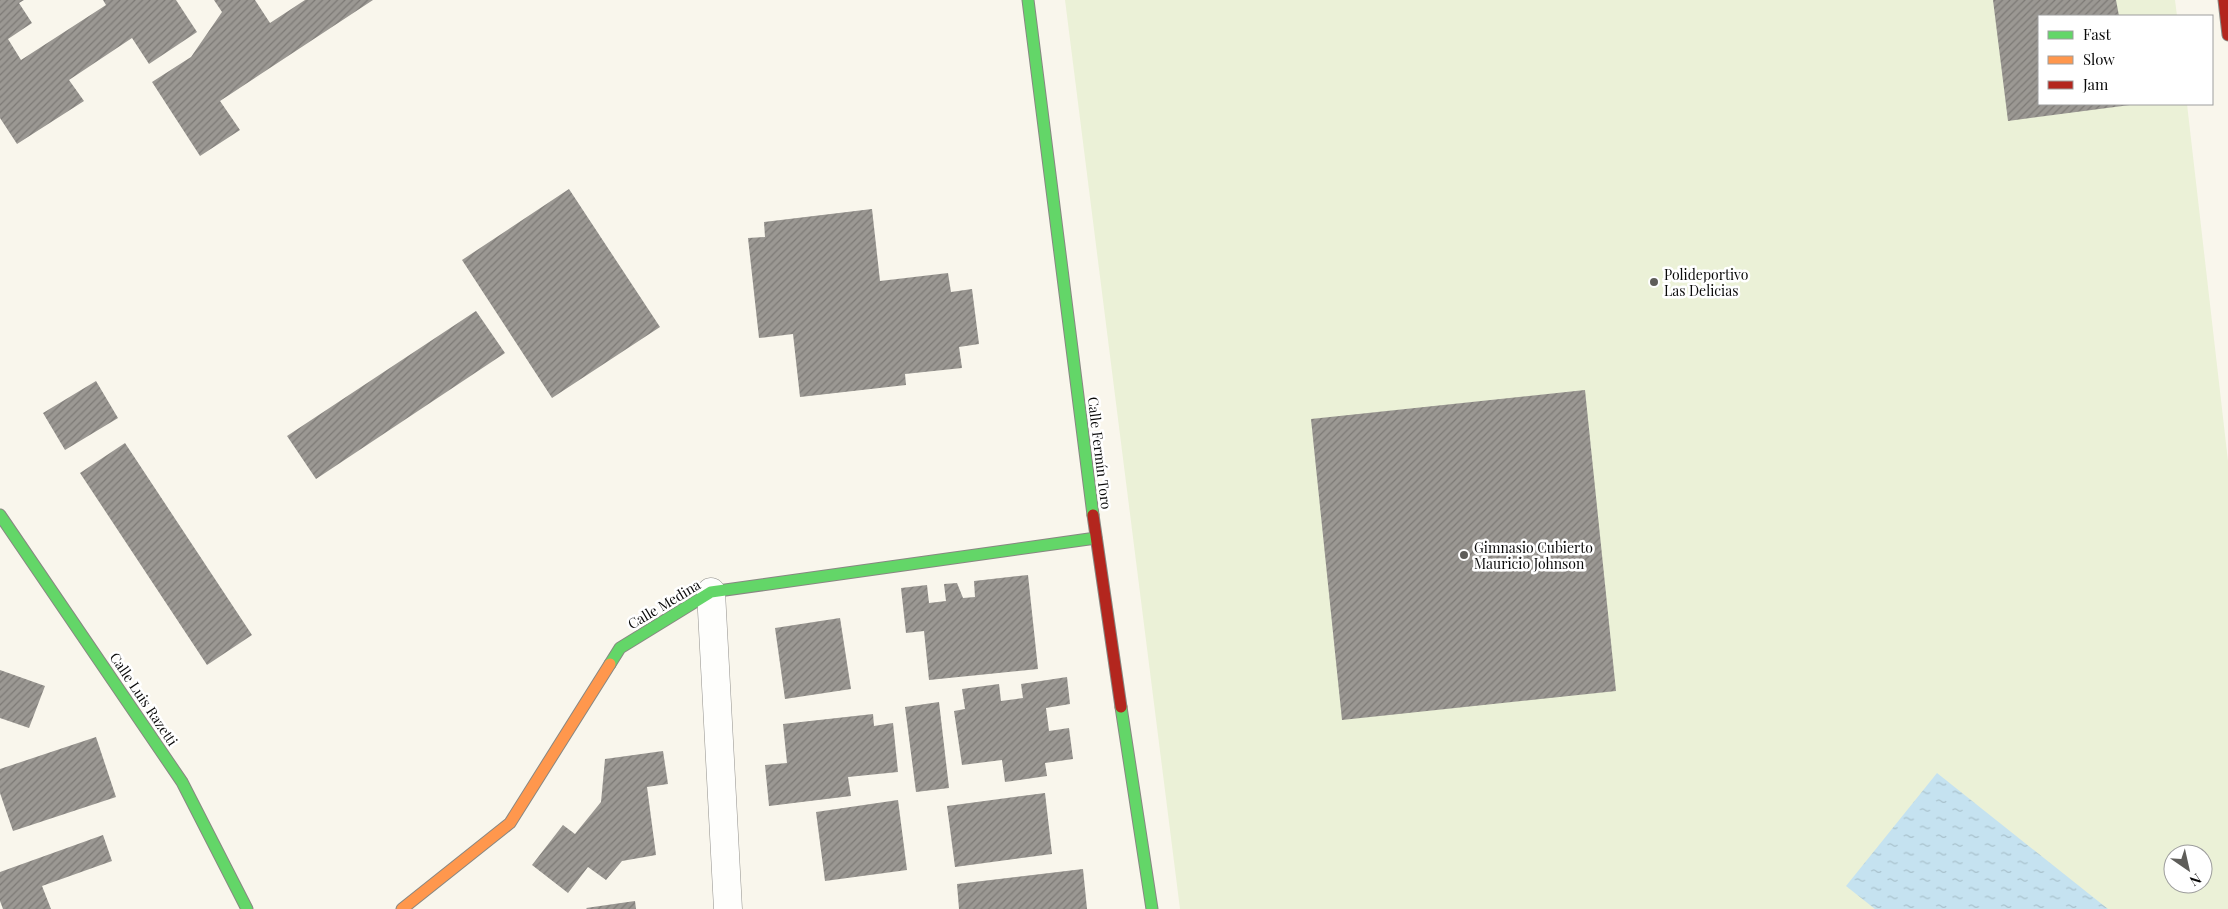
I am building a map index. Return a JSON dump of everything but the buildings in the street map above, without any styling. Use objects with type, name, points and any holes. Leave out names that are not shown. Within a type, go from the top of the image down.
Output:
[{"type":"street","name":"Calle Fermín Toro","points":[[1028,0],[1096,538],[1152,909]]},
{"type":"street","points":[[2224,0],[2228,35]]},
{"type":"street","name":"Calle Luis Razetti","points":[[0,515],[182,782],[247,909]]},
{"type":"street","name":"Calle Medina","points":[[402,909],[510,822],[620,648],[711,592],[1096,538]]},
{"type":"street","points":[[711,592],[728,909]]},
{"type":"green space","name":"Polideportivo Las Delicias","points":[[1065,0],[2175,0],[2177,15],[2038,15],[2038,105],[2187,105],[2228,461],[2228,909],[1180,909]]},
{"type":"water","points":[[1937,773],[2108,909],[1875,909],[1846,886]]},
{"type":"traffic: fast","points":[[1028,0],[1093,515]]},
{"type":"traffic: fast","points":[[0,515],[182,782],[247,909]]},
{"type":"traffic: fast","points":[[610,664],[620,648],[711,592],[1096,538]]},
{"type":"traffic: fast","points":[[1121,707],[1152,909]]},
{"type":"traffic: slow","points":[[402,909],[510,823],[610,664]]},
{"type":"traffic: jam","points":[[2224,0],[2228,35]]},
{"type":"traffic: jam","points":[[1093,515],[1121,707]]},
{"type":"place","name":"Polideportivo Las Delicias","points":[[1654,282]]},
{"type":"place","name":"Gimnasio Cubierto Mauricio Johnson","points":[[1464,555]]}]
